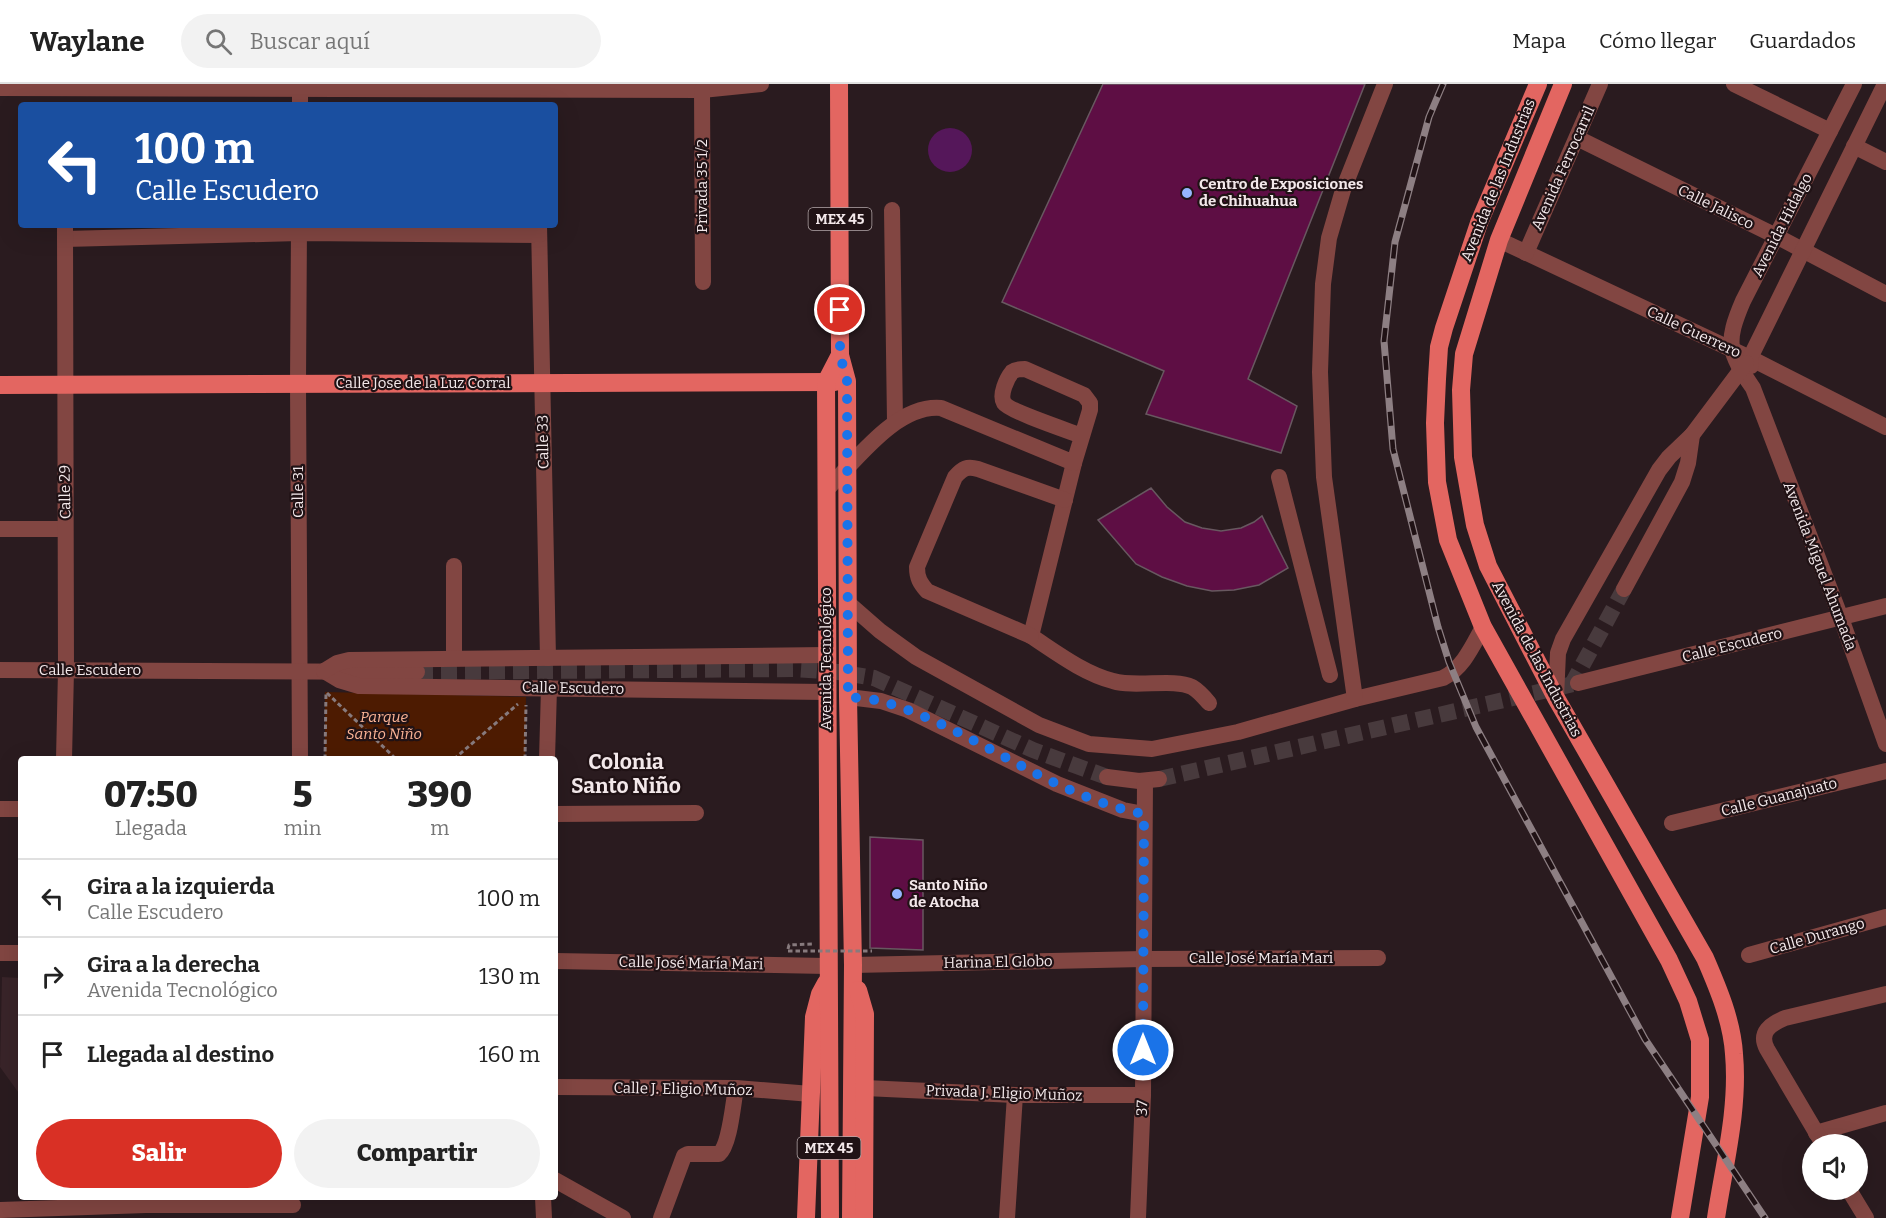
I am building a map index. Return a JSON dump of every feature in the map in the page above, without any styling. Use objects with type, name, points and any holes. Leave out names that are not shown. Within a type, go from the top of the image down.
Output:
[{"type":"main road","name":"Avenida Tecnológico","points":[[839,84],[840,355],[847,381],[848,697],[853,973]]},
{"type":"main road","name":"Avenida de las Industrias","points":[[1538,84],[1479,223],[1461,271],[1439,347],[1435,423],[1437,482],[1448,540],[1483,627],[1669,960],[1688,1001],[1700,1040],[1700,1097],[1680,1218]]},
{"type":"main road","name":"Avenida de las Industrias","points":[[1563,84],[1499,240],[1464,354],[1461,390],[1463,458],[1475,525],[1488,566],[1557,698],[1705,958],[1717,986],[1734,1052],[1735,1088],[1716,1218]]},
{"type":"main road","name":"Avenida Tecnológico","points":[[828,972],[826,382],[840,355]]},
{"type":"main road","name":"Calle Jose de la Luz Corral","points":[[0,385],[847,381]]},
{"type":"main road","points":[[806,1218],[814,1017],[828,972]]},
{"type":"main road","name":"MEX 45","points":[[828,972],[830,1218]]},
{"type":"main road","points":[[853,973],[865,1014],[858,1084],[864,1218]]},
{"type":"main road","name":"MEX 45","points":[[851,1218],[858,1084]]},
{"type":"street","points":[[0,88],[59,86],[300,93],[537,93],[702,90],[761,84]]},
{"type":"street","points":[[1355,699],[1324,477],[1320,372],[1323,284],[1329,238],[1343,190],[1385,84]]},
{"type":"street","name":"Avenida Ferrocarril","points":[[1526,253],[1600,84]]},
{"type":"street","points":[[1734,84],[1830,131]]},
{"type":"street","name":"Avenida Hidalgo","points":[[1730,349],[1738,311],[1854,84]]},
{"type":"street","name":"Avenida Hidalgo","points":[[1557,698],[1558,653],[1571,623],[1659,470],[1692,435],[1745,364],[1885,84]]},
{"type":"street","points":[[59,86],[60,102]]},
{"type":"street","name":"Privada 35 1/2","points":[[702,90],[702,282]]},
{"type":"street","name":"Calle Jalisco","points":[[1577,138],[1803,250],[1886,294]]},
{"type":"street","points":[[1854,146],[1886,162]]},
{"type":"street","points":[[892,210],[896,422]]},
{"type":"street","points":[[65,232],[299,229],[539,230]]},
{"type":"street","name":"Calle 31","points":[[299,229],[300,756]]},
{"type":"street","name":"Calle 33","points":[[539,230],[548,658]]},
{"type":"street","name":"Calle 29","points":[[64,756],[65,232]]},
{"type":"street","name":"Calle Guerrero","points":[[1499,240],[1730,349]]},
{"type":"street","points":[[1730,349],[1745,364]]},
{"type":"street","name":"Calle Guerrero","points":[[1745,364],[1886,427]]},
{"type":"street","name":"Avenida Miguel Ahumada","points":[[1745,364],[1886,744]]},
{"type":"street","points":[[1031,636],[1074,463],[1090,410],[1090,403],[1084,395],[1025,369],[1013,371],[1002,396],[1007,406],[1082,436]]},
{"type":"street","points":[[826,490],[896,422],[922,408],[941,408],[1074,463]]},
{"type":"street","name":"Avenida Hidalgo","points":[[1624,589],[1682,482],[1688,463],[1692,435]]},
{"type":"street","points":[[1065,500],[968,466],[960,470],[917,567],[920,583],[927,591],[1031,636],[1064,658],[1101,678],[1126,684],[1186,685],[1198,691],[1209,703]]},
{"type":"street","points":[[1279,477],[1330,675]]},
{"type":"street","points":[[0,529],[65,529]]},
{"type":"street","points":[[454,566],[454,657]]},
{"type":"street","points":[[848,603],[880,631],[916,657],[1039,725],[1089,744],[1152,749],[1238,732],[1355,699],[1443,678],[1453,673],[1466,657],[1483,627]]},
{"type":"street","name":"Calle Escudero","points":[[1578,684],[1886,606]]},
{"type":"street","points":[[324,670],[349,660],[454,657],[826,655]]},
{"type":"street","name":"Calle Escudero","points":[[0,670],[417,672]]},
{"type":"street","name":"Calle Escudero","points":[[324,670],[339,680],[359,686],[826,692]]},
{"type":"street","points":[[547,756],[549,688]]},
{"type":"street","points":[[848,697],[881,701],[908,710],[1058,784],[1123,810],[1144,814]]},
{"type":"street","name":"Calle Guanajuato","points":[[1672,824],[1886,771]]},
{"type":"street","name":"37","points":[[1107,777],[1152,780],[1144,814],[1143,1095],[1138,1218]]},
{"type":"street","points":[[0,809],[18,809]]},
{"type":"street","points":[[558,814],[696,813]]},
{"type":"street","name":"Calle Durango","points":[[1749,955],[1886,916]]},
{"type":"street","points":[[0,953],[18,952]]},
{"type":"street","name":"Calle José María Mari","points":[[1143,959],[1378,958]]},
{"type":"street","name":"Harina El Globo","points":[[853,973],[1143,959]]},
{"type":"street","name":"Calle José María Mari","points":[[558,961],[828,972]]},
{"type":"street","points":[[1817,1134],[1764,1044],[1765,1031],[1772,1023],[1785,1018],[1886,994]]},
{"type":"street","name":"Privada J. Eligio Muñoz","points":[[858,1084],[1015,1095],[1143,1095]]},
{"type":"street","name":"Calle J. Eligio Muñoz","points":[[558,1087],[735,1088],[811,1094]]},
{"type":"street","points":[[661,1218],[684,1156],[719,1154],[725,1147],[735,1088]]},
{"type":"street","points":[[1006,1218],[1015,1095]]},
{"type":"street","points":[[1833,1134],[1886,1113]]},
{"type":"street","points":[[558,1182],[624,1218]]},
{"type":"street","points":[[543,1200],[544,1218]]},
{"type":"street","points":[[1855,1200],[1866,1218]]},
{"type":"street","points":[[0,1210],[49,1213],[293,1207]]},
{"type":"path","points":[[325,692],[393,756]]},
{"type":"path","points":[[457,756],[526,697],[525,756]]},
{"type":"path","points":[[789,945],[827,943]]},
{"type":"path","points":[[788,951],[872,951]]},
{"type":"shaded area","points":[[950,128],[965,135],[972,150],[965,165],[950,172],[935,165],[928,150],[935,135]]},
{"type":"shaded area","points":[[2,977],[18,978],[18,1092],[0,1067]]},
{"type":"green space","name":"Parque Santo Niño","points":[[325,692],[526,697],[525,756],[325,756]]},
{"type":"building","name":"Centro de Exposiciones de Chihuahua","points":[[1103,84],[1365,84],[1248,379],[1297,406],[1281,453],[1146,414],[1164,371],[1002,302]]},
{"type":"building","points":[[1151,488],[1167,507],[1185,522],[1202,528],[1221,531],[1241,528],[1262,516],[1288,568],[1259,585],[1212,591],[1187,586],[1136,564],[1098,520]]},
{"type":"building","name":"Santo Niño de Atocha","points":[[870,837],[923,840],[923,950],[870,948]]},
{"type":"tunnel","points":[[1571,686],[1624,589]]},
{"type":"tunnel","points":[[417,672],[795,669],[838,672],[874,678],[1033,750],[1107,777]]},
{"type":"tunnel","points":[[1159,779],[1578,683]]},
{"type":"railway","points":[[1443,84],[1429,117],[1395,242],[1384,341],[1393,449],[1438,627],[1449,662],[1476,727],[1645,1039],[1765,1218]]},
{"type":"place","name":"Centro de Exposiciones de Chihuahua","points":[[1187,193]]},
{"type":"place","name":"Santo Niño de Atocha","points":[[897,894]]},
{"type":"district","name":"Colonia Santo Niño","points":[[626,774]]},
{"type":"route","points":[[840,310],[840,355],[847,381],[848,697],[881,701],[908,710],[1058,784],[1100,802],[1144,814],[1143,1050]]}]
